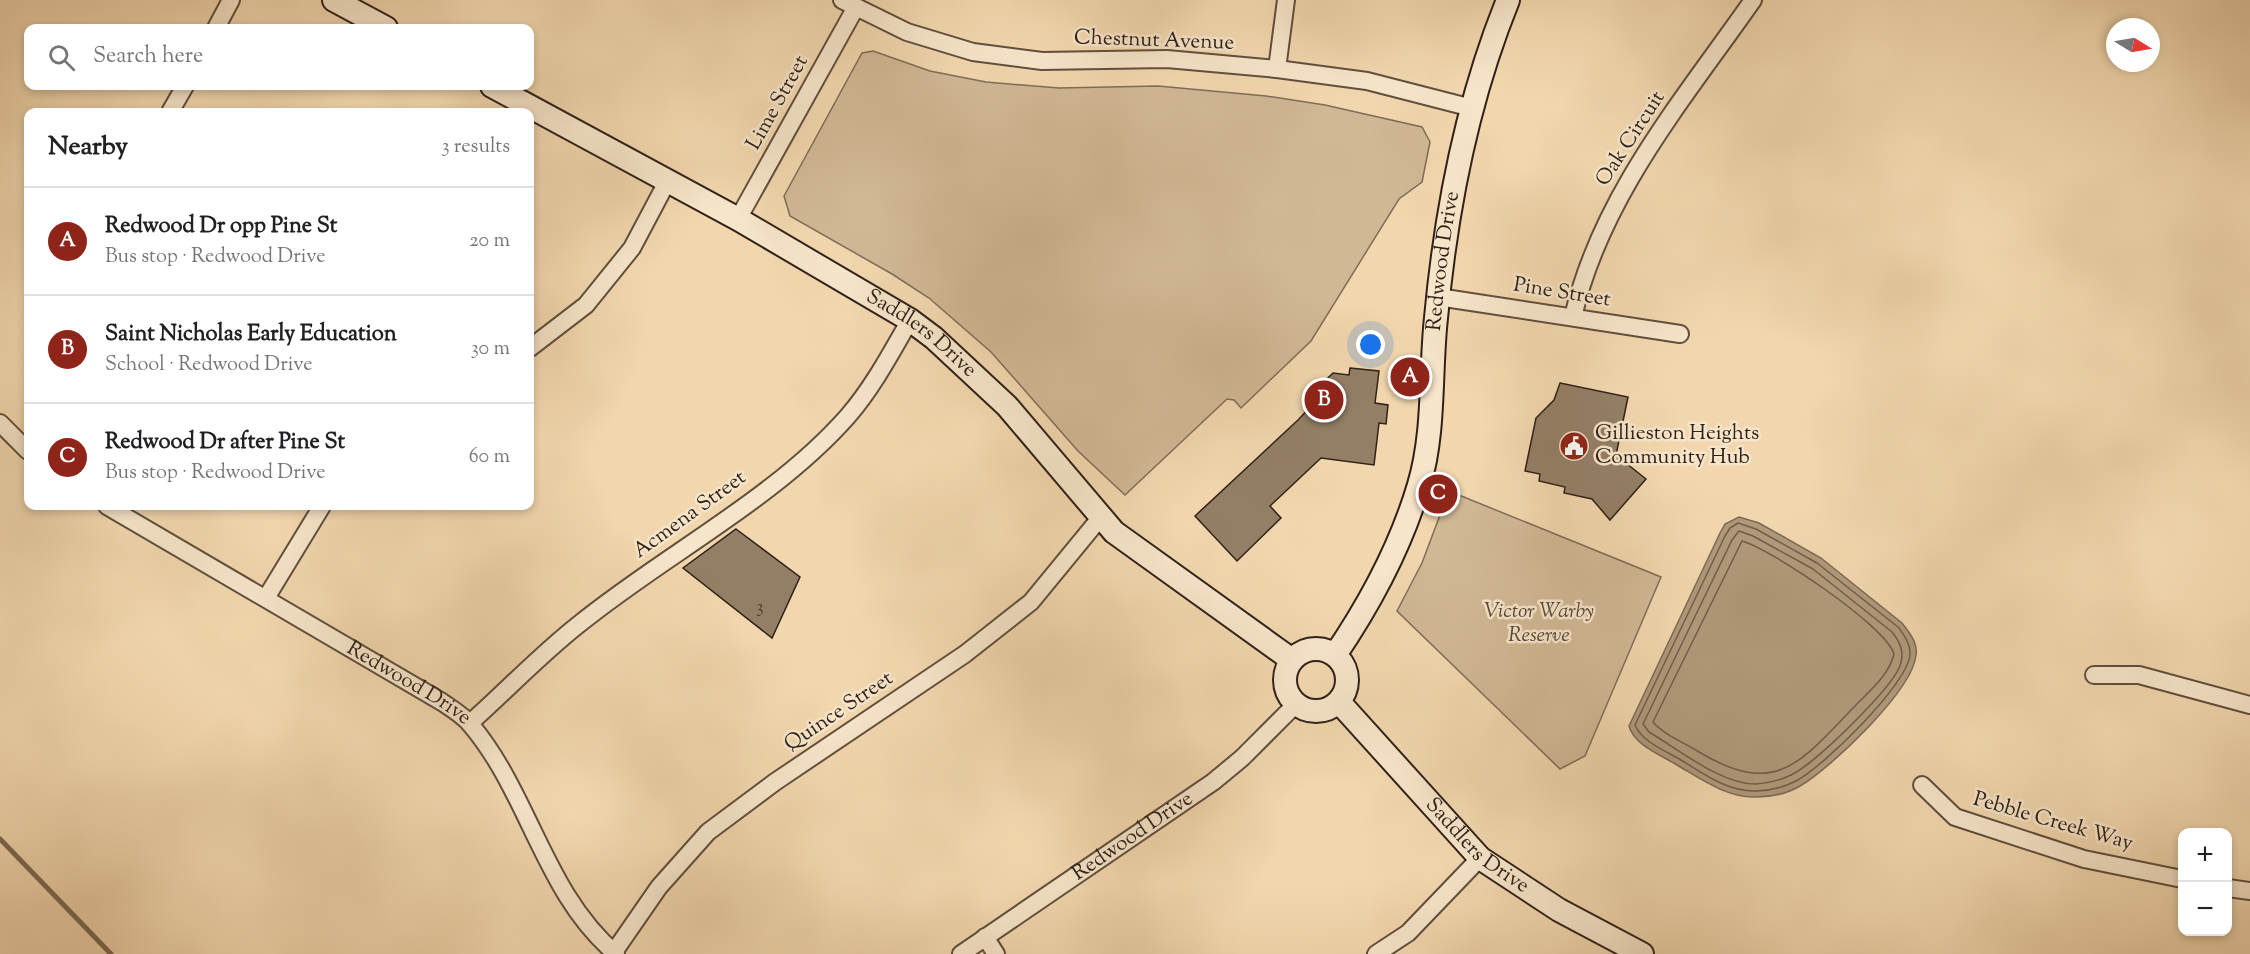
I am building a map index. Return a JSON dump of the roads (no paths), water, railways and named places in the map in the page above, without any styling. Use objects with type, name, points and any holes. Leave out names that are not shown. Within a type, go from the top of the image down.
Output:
[{"type":"street","points":[[218,24],[231,0]]},
{"type":"street","points":[[333,0],[378,24]]},
{"type":"street","points":[[1276,69],[1286,0]]},
{"type":"street","name":"Redwood Drive","points":[[1335,655],[1384,575],[1405,530],[1420,482],[1427,443],[1438,297],[1450,205],[1472,108],[1508,0]]},
{"type":"street","name":"Oak Circuit","points":[[1572,317],[1589,258],[1619,197],[1640,162],[1753,0]]},
{"type":"street","name":"Chestnut Avenue","points":[[849,4],[907,32],[973,52],[1042,61],[1167,59],[1276,69],[1367,81],[1472,108]]},
{"type":"street","name":"Lime Street","points":[[738,219],[849,4]]},
{"type":"street","points":[[172,108],[183,90]]},
{"type":"street","name":"Saddlers Drive","points":[[499,90],[533,108]]},
{"type":"street","name":"Saddlers Drive","points":[[534,108],[738,219],[910,320],[934,338],[1007,406],[1100,518],[1121,537],[1293,660]]},
{"type":"street","points":[[534,345],[586,305],[632,248],[668,180]]},
{"type":"street","name":"Pine Street","points":[[1438,297],[1680,334]]},
{"type":"street","name":"Acmena Street","points":[[470,723],[577,625],[771,485],[816,448],[855,406],[876,377],[910,320]]},
{"type":"street","points":[[0,423],[24,447]]},
{"type":"street","name":"Redwood Drive","points":[[114,510],[442,702],[470,723],[495,758],[576,913],[615,953]]},
{"type":"street","points":[[266,598],[320,510]]},
{"type":"street","name":"Quince Street","points":[[615,953],[659,887],[708,832],[775,782],[965,654],[1015,615],[1031,602],[1100,518]]},
{"type":"street","points":[[1313,649],[1335,655],[1344,667],[1348,681],[1339,702],[1333,707],[1318,712],[1302,709],[1296,704],[1286,691],[1285,683],[1285,674],[1293,660],[1313,649]]},
{"type":"street","points":[[2094,675],[2139,675],[2250,705]]},
{"type":"street","name":"Saddlers Drive","points":[[1339,702],[1480,858],[1502,875],[1559,910],[1642,954]]},
{"type":"street","name":"Redwood Drive","points":[[961,954],[1213,782],[1242,758],[1296,704]]},
{"type":"street","name":"Pebble Creek Way","points":[[1922,785],[1955,817],[2084,859],[2178,878]]},
{"type":"street","points":[[1376,954],[1408,933],[1480,858]]},
{"type":"street","points":[[2232,889],[2250,891]]},
{"type":"street","points":[[986,937],[996,954]]},
{"type":"water","points":[[1739,517],[1759,523],[1821,558],[1902,623],[1916,646],[1916,655],[1911,670],[1901,688],[1850,746],[1800,786],[1785,793],[1762,797],[1735,794],[1705,782],[1642,744],[1636,739],[1629,726],[1720,533],[1725,524]]},
{"type":"waterway","points":[[0,839],[111,954]]},
{"type":"place","name":"Redwood Dr opp Pine St","points":[[1410,377]]},
{"type":"place","name":"Saint Nicholas Early Education","points":[[1324,400]]},
{"type":"place","name":"Gillieston Heights Community Hub","points":[[1574,446]]},
{"type":"place","name":"Redwood Dr after Pine St","points":[[1438,494]]},
{"type":"park label","name":"Victor Warby Reserve","points":[[1539,624]]}]
